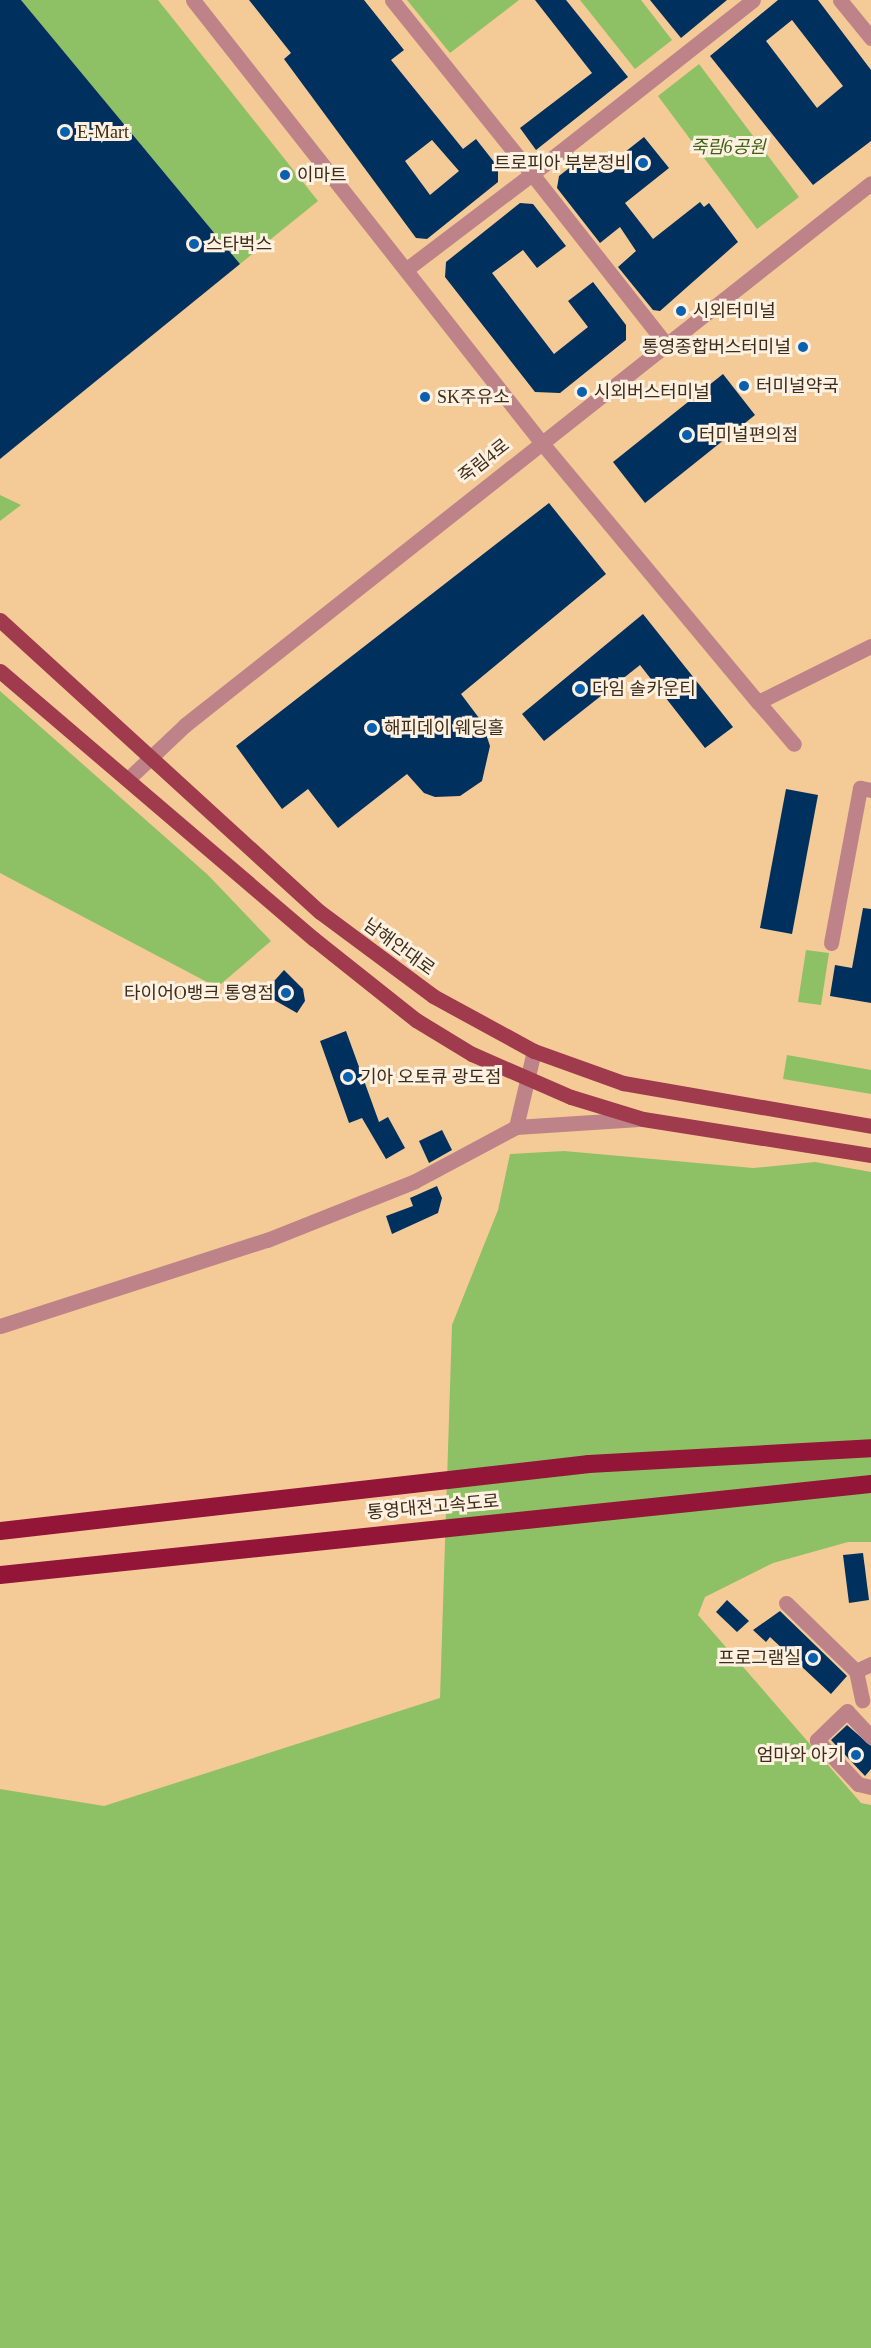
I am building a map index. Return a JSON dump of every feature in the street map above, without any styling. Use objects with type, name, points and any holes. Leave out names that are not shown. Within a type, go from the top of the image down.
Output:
[{"type":"highway","name":"통영대전고속도로","points":[[0,1531],[589,1464],[871,1448]]},
{"type":"highway","name":"통영대전고속도로","points":[[0,1575],[871,1484]]},
{"type":"main road","name":"남해안대로","points":[[0,620],[320,912],[433,996],[534,1051],[623,1083],[871,1126]]},
{"type":"main road","points":[[0,671],[416,1020],[528,1080],[643,1119],[871,1155]]},
{"type":"street","points":[[193,0],[408,268],[541,442],[794,744]]},
{"type":"street","points":[[392,0],[666,344]]},
{"type":"street","points":[[408,268],[532,174],[753,0]]},
{"type":"street","points":[[840,0],[871,38]]},
{"type":"street","name":"죽림4로","points":[[129,778],[541,442],[871,183]]},
{"type":"street","points":[[758,702],[871,646]]},
{"type":"street","points":[[831,943],[860,789],[871,790]]},
{"type":"street","points":[[516,1126],[534,1051]]},
{"type":"street","points":[[0,1326],[267,1240],[415,1181],[516,1126],[643,1119]]},
{"type":"street","points":[[786,1603],[855,1671],[862,1700]]},
{"type":"street","points":[[855,1671],[871,1664]]},
{"type":"street","points":[[871,1737],[848,1711],[817,1740],[858,1784],[871,1787]]},
{"type":"green space","points":[[21,0],[158,0],[318,201],[240,264]]},
{"type":"green space","points":[[407,0],[519,0],[450,53]]},
{"type":"green space","points":[[580,0],[641,0],[672,40],[635,69]]},
{"type":"green space","name":"죽림6공원","points":[[699,64],[799,197],[757,229],[658,96]]},
{"type":"green space","points":[[0,495],[21,505],[0,521]]},
{"type":"green space","points":[[0,691],[208,875],[271,941],[221,984],[207,982],[0,873]]},
{"type":"green space","points":[[806,950],[829,953],[821,1005],[798,1002]]},
{"type":"green space","points":[[787,1055],[871,1070],[871,1094],[783,1079]]},
{"type":"green space","points":[[564,1151],[753,1168],[815,1162],[871,1172],[871,1542],[848,1542],[773,1563],[705,1597],[698,1615],[861,1803],[871,1805],[871,2348],[0,2348],[0,1789],[104,1806],[440,1698],[452,1325],[498,1210],[510,1154]]},
{"type":"building","name":"E-Mart","points":[[0,0],[21,0],[240,264],[0,459]]},
{"type":"building","points":[[249,0],[364,0],[404,50],[391,60],[463,149],[476,139],[498,167],[498,182],[427,239],[416,238],[284,59],[291,53]],"holes":[[[432,140],[459,171],[430,195],[405,161]]]},
{"type":"building","points":[[535,0],[566,0],[628,77],[536,150],[520,128],[592,73]]},
{"type":"building","points":[[650,0],[727,0],[681,38]]},
{"type":"building","points":[[778,0],[818,0],[871,70],[871,141],[813,185],[710,56]],"holes":[[[792,20],[843,86],[817,108],[766,41]]]},
{"type":"building","points":[[644,137],[669,168],[625,203],[653,239],[700,202],[704,207],[709,203],[738,242],[660,311],[653,310],[618,267],[636,251],[620,227],[600,243],[557,188],[559,176],[587,154],[601,171]]},
{"type":"building","points":[[520,203],[533,204],[566,246],[537,268],[523,250],[492,273],[554,354],[588,327],[568,301],[593,282],[626,325],[626,340],[560,393],[535,392],[445,277],[446,262]]},
{"type":"building","points":[[723,374],[755,415],[645,503],[613,462]]},
{"type":"building","name":"해피데이 웨딩홀","points":[[549,503],[606,574],[461,694],[482,722],[490,746],[482,781],[460,796],[435,797],[424,793],[407,774],[338,828],[308,789],[282,809],[236,746]]},
{"type":"building","name":"다임 솔카운티","points":[[643,614],[733,727],[705,748],[640,665],[544,741],[522,714]]},
{"type":"building","points":[[786,789],[818,795],[792,934],[760,928]]},
{"type":"building","points":[[863,908],[871,909],[871,1003],[830,996],[835,965],[852,968]]},
{"type":"building","name":"타이어O뱅크 통영점","points":[[284,970],[303,989],[305,1001],[297,1013],[269,997],[268,988]]},
{"type":"building","name":"기아 오토큐 광도점","points":[[346,1031],[379,1122],[388,1117],[405,1148],[386,1159],[362,1118],[349,1123],[320,1041]]},
{"type":"building","points":[[442,1130],[452,1150],[429,1163],[419,1141]]},
{"type":"building","points":[[437,1186],[442,1198],[438,1213],[392,1234],[386,1216],[413,1206],[410,1198]]},
{"type":"building","points":[[863,1553],[869,1600],[849,1603],[843,1555]]},
{"type":"building","points":[[727,1600],[749,1621],[737,1632],[716,1612]]},
{"type":"building","name":"프로그램실","points":[[780,1611],[847,1676],[831,1694],[770,1637],[766,1642],[753,1630]]},
{"type":"building","name":"엄마와 아기","points":[[847,1725],[871,1746],[871,1769],[865,1776],[831,1740]]},
{"type":"place","name":"E-Mart","points":[[65,132]]},
{"type":"place","name":"트로피아 부분정비","points":[[643,163]]},
{"type":"place","name":"이마트","points":[[285,175]]},
{"type":"place","name":"스타벅스","points":[[194,244]]},
{"type":"place","name":"시외터미널","points":[[681,311]]},
{"type":"place","name":"통영종합버스터미널","points":[[803,347]]},
{"type":"place","name":"터미널약국","points":[[744,386]]},
{"type":"place","name":"시외버스터미널","points":[[582,392]]},
{"type":"place","name":"SK주유소","points":[[425,397]]},
{"type":"place","name":"터미널편의점","points":[[687,435]]},
{"type":"place","name":"다임 솔카운티","points":[[580,689]]},
{"type":"place","name":"해피데이 웨딩홀","points":[[372,728]]},
{"type":"place","name":"타이어O뱅크 통영점","points":[[286,993]]},
{"type":"place","name":"기아 오토큐 광도점","points":[[348,1077]]},
{"type":"place","name":"프로그램실","points":[[813,1658]]},
{"type":"place","name":"엄마와 아기","points":[[856,1755]]}]
